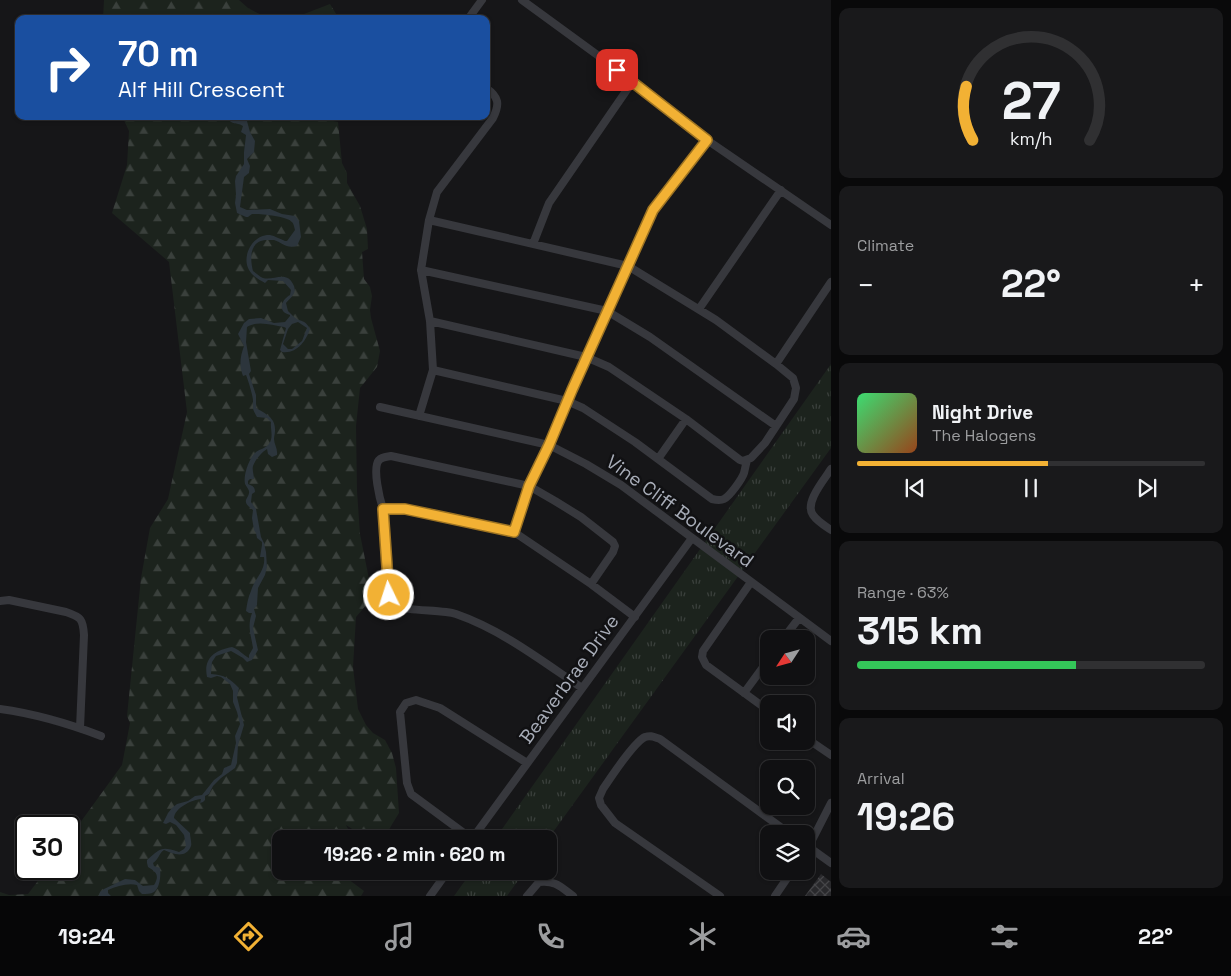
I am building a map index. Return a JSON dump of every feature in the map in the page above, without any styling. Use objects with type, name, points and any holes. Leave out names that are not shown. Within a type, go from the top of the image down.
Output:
[{"type":"street","points":[[471,15],[482,0]]},
{"type":"street","points":[[522,0],[633,81],[707,140],[831,225]]},
{"type":"street","points":[[533,244],[549,202],[633,81]]},
{"type":"street","points":[[419,416],[433,370],[430,321],[421,270],[429,220],[438,192],[493,118],[498,108],[497,100],[490,91]]},
{"type":"street","points":[[514,532],[529,486],[653,210],[707,140]]},
{"type":"street","points":[[699,310],[781,190]]},
{"type":"street","points":[[429,220],[628,266],[716,320],[776,364],[793,378],[796,388],[794,399],[765,443],[754,456],[743,461],[609,366],[586,357],[430,321]]},
{"type":"street","points":[[421,270],[607,311],[650,337],[776,426]]},
{"type":"street","points":[[776,364],[831,282]]},
{"type":"street","points":[[433,370],[567,401],[583,408],[658,459],[712,499],[719,500],[728,497],[740,481],[747,460]]},
{"type":"street","name":"Vine Cliff Boulevard","points":[[380,407],[549,445],[586,464],[621,485],[831,641]]},
{"type":"street","points":[[658,459],[686,419]]},
{"type":"street","points":[[582,688],[497,632],[475,621],[454,613],[407,608],[394,604],[389,595],[383,509],[379,498],[377,464],[380,459],[390,456],[529,486],[581,517],[613,542],[615,546],[613,552],[591,584]]},
{"type":"street","points":[[831,469],[811,499],[810,508],[811,513],[831,530]]},
{"type":"street","points":[[383,509],[405,509],[514,532],[591,584],[635,617]]},
{"type":"street","name":"Beaverbrae Drive","points":[[479,830],[692,538]]},
{"type":"street","points":[[751,582],[702,651],[702,657],[706,665],[760,705]]},
{"type":"street","points":[[0,601],[9,600],[66,612],[78,616],[81,620],[84,635],[80,728]]},
{"type":"street","points":[[790,630],[799,618]]},
{"type":"street","points":[[744,693],[760,671]]},
{"type":"street","points":[[460,830],[411,794],[407,784],[400,712],[406,704],[416,700],[440,708],[527,763]]},
{"type":"street","points":[[0,709],[59,721],[101,736]]},
{"type":"street","points":[[720,896],[615,822],[601,805],[599,798],[603,789],[638,742],[652,736],[660,739],[778,825]]},
{"type":"street","points":[[815,744],[831,755]]},
{"type":"street","points":[[815,833],[831,803]]},
{"type":"street","points":[[815,853],[831,863]]},
{"type":"street","points":[[430,896],[442,880]]},
{"type":"street","points":[[775,896],[786,880]]},
{"type":"street","points":[[527,896],[539,882],[547,881],[554,882],[573,896]]},
{"type":"green space","points":[[104,0],[239,0],[248,8],[261,15],[103,15]]},
{"type":"green space","points":[[330,4],[337,15],[301,15]]},
{"type":"green space","points":[[124,120],[328,120],[338,122],[342,163],[347,173],[347,183],[360,206],[367,229],[368,249],[362,252],[364,279],[370,287],[372,296],[371,318],[380,351],[377,367],[360,388],[356,426],[360,534],[372,594],[368,603],[356,617],[353,667],[358,709],[366,725],[373,733],[385,740],[392,753],[396,768],[399,813],[389,830],[354,830],[346,825],[348,830],[272,830],[272,880],[349,880],[364,891],[361,896],[0,896],[0,892],[9,895],[28,894],[39,880],[80,880],[80,823],[122,765],[130,723],[127,716],[141,578],[150,528],[168,499],[187,412],[169,262],[112,213],[127,165],[129,131]]},
{"type":"green space","points":[[831,364],[831,448],[555,830],[501,830]]},
{"type":"green space","points":[[466,880],[519,880],[507,896],[454,896]]},
{"type":"shaded area","points":[[229,120],[247,121],[255,141],[254,152],[247,159],[250,166],[249,173],[244,177],[240,207],[247,210],[270,209],[282,214],[295,216],[299,221],[301,237],[297,246],[287,246],[274,240],[260,241],[256,244],[251,256],[253,271],[263,278],[284,277],[291,281],[295,291],[286,303],[288,311],[296,319],[306,323],[310,329],[300,346],[292,351],[282,352],[280,350],[286,328],[260,323],[247,327],[246,342],[251,371],[249,374],[256,395],[256,408],[270,417],[274,423],[274,441],[277,453],[277,455],[272,457],[268,454],[267,449],[263,452],[253,466],[254,479],[248,481],[248,484],[255,489],[251,502],[256,509],[266,552],[267,567],[258,588],[257,605],[254,609],[256,616],[253,628],[258,650],[252,660],[247,662],[231,651],[216,656],[212,662],[211,674],[226,678],[239,688],[237,697],[244,725],[238,745],[235,768],[213,786],[203,802],[200,803],[201,799],[188,803],[175,814],[174,818],[190,833],[191,845],[189,850],[183,854],[175,854],[164,850],[161,853],[153,863],[154,866],[160,868],[160,881],[158,888],[153,893],[142,894],[137,885],[130,884],[108,890],[111,896],[99,896],[100,892],[104,889],[125,879],[135,880],[143,886],[154,885],[157,876],[148,867],[147,860],[162,849],[179,852],[184,849],[186,846],[184,835],[176,825],[170,822],[163,823],[172,808],[195,796],[202,795],[214,780],[222,774],[224,768],[231,765],[236,743],[235,736],[240,724],[230,684],[221,677],[207,677],[206,670],[209,660],[220,650],[232,647],[249,658],[253,648],[250,627],[252,613],[246,611],[248,598],[262,571],[264,562],[264,557],[260,557],[262,542],[257,538],[254,530],[253,510],[246,502],[249,491],[245,484],[245,476],[253,455],[268,445],[270,441],[272,436],[271,422],[267,418],[257,417],[253,408],[249,384],[246,375],[243,376],[241,368],[244,346],[238,334],[244,323],[249,319],[261,318],[274,323],[285,322],[290,316],[283,311],[282,306],[284,300],[290,295],[291,290],[283,281],[268,280],[265,283],[256,278],[249,270],[247,258],[250,247],[258,238],[270,235],[287,241],[295,230],[292,222],[285,218],[256,214],[246,217],[237,213],[235,181],[244,164],[246,135],[241,132],[243,126]],"holes":[[[298,322],[307,328],[302,341],[292,349],[288,349],[283,344],[288,329],[292,324]]]},
{"type":"building","points":[[821,874],[831,882],[831,896],[805,896]]},
{"type":"route","points":[[389,595],[383,509],[405,509],[514,532],[529,486],[653,210],[707,140],[617,70]]}]
